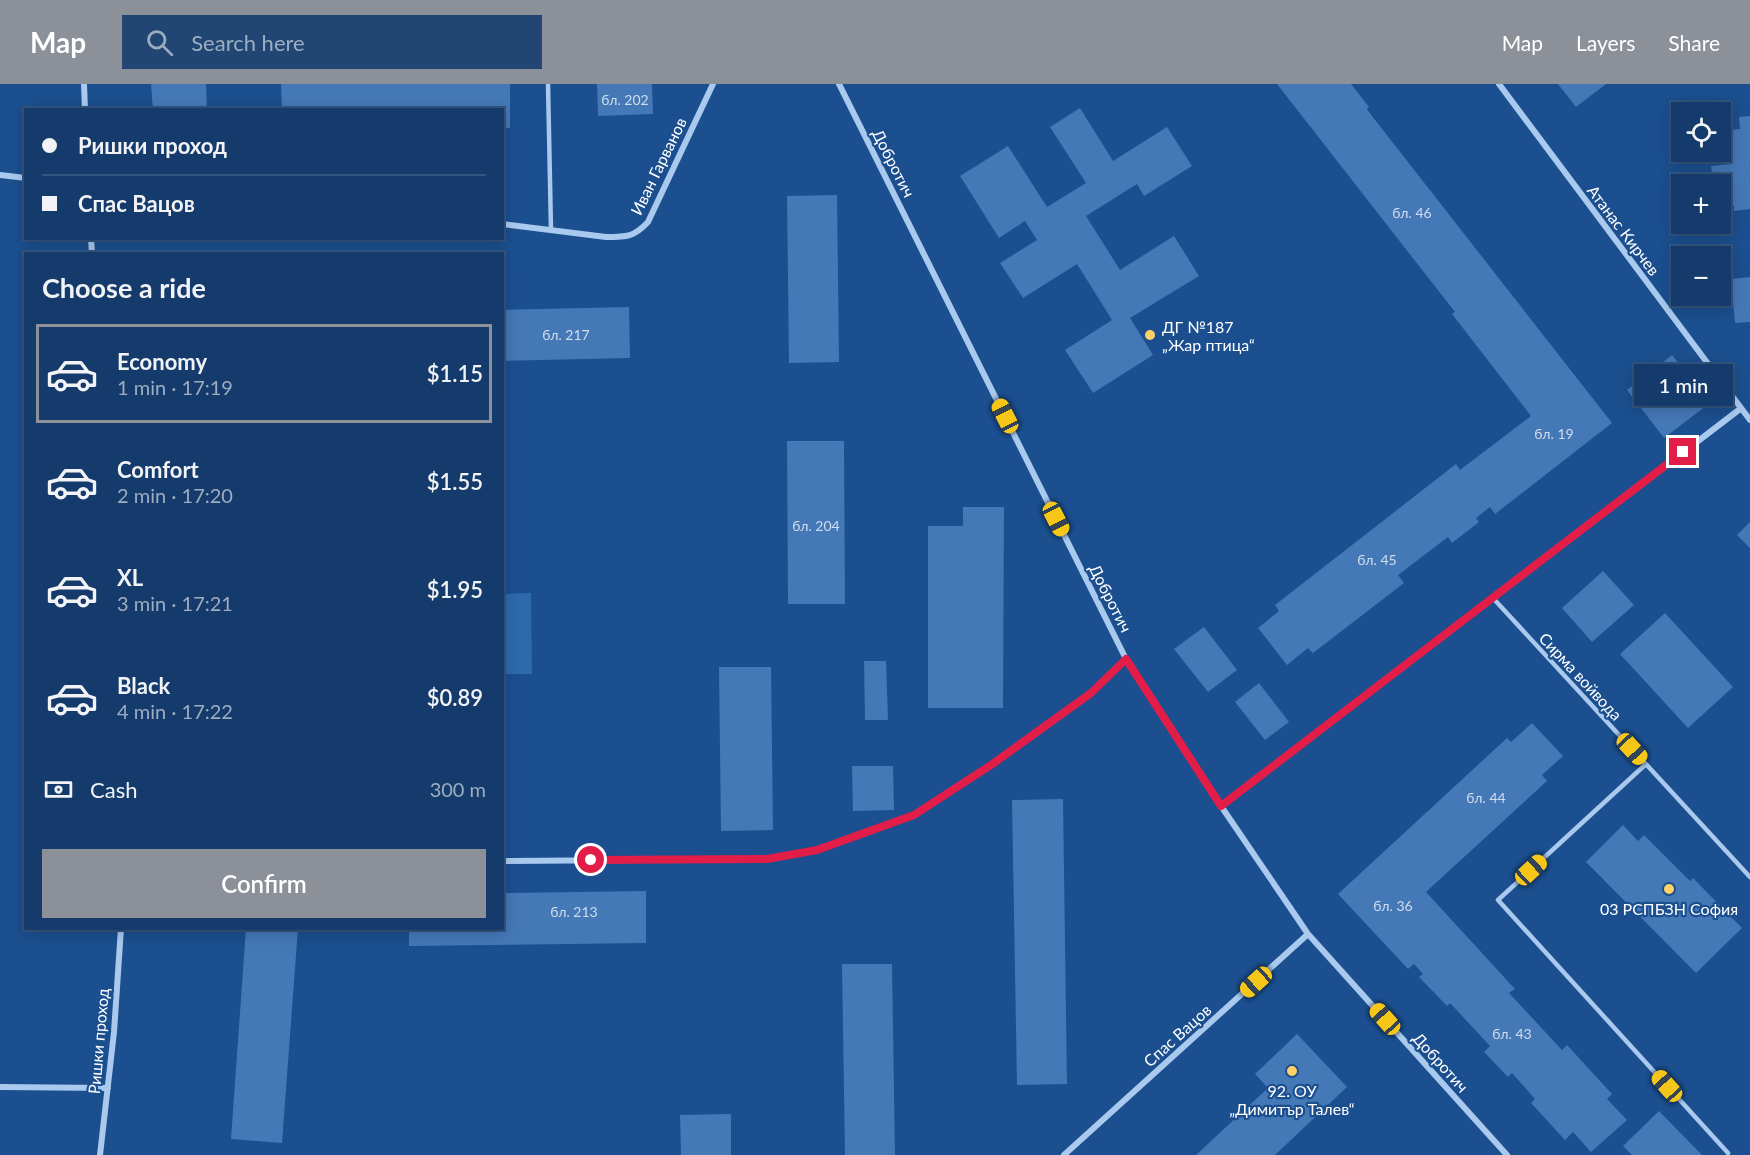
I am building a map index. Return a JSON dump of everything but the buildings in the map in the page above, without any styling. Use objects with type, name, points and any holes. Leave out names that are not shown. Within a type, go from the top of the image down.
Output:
[{"type":"street","points":[[84,84],[85,108]]},
{"type":"street","name":"Иван Гарванов","points":[[504,224],[622,237],[633,235],[648,222],[713,84]]},
{"type":"street","name":"Добротич","points":[[839,84],[1126,659],[1221,806],[1308,934],[1507,1155]]},
{"type":"street","name":"Атанас Кирчев","points":[[1499,84],[1750,420]]},
{"type":"street","points":[[0,175],[24,178]]},
{"type":"street","points":[[1221,806],[1740,409]]},
{"type":"street","points":[[504,861],[767,859],[817,850],[914,815],[991,765],[1082,699],[1109,677],[1126,659]]},
{"type":"street","name":"Ришки проход","points":[[100,1155],[121,930]]},
{"type":"street","name":"Спас Вацов","points":[[1064,1155],[1308,934]]},
{"type":"street","points":[[0,1087],[108,1088]]},
{"type":"lane","points":[[548,84],[551,229]]},
{"type":"lane","name":"Сирма войвода","points":[[1492,597],[1750,877]]},
{"type":"lane","points":[[1646,764],[1498,900],[1728,1153]]},
{"type":"shaded area","points":[[531,593],[532,674],[504,674],[504,594]]},
{"type":"place","name":"ДГ №187 „Жар птица“","points":[[1150,335]]},
{"type":"place","name":"03 РСПБЗН София","points":[[1669,889]]},
{"type":"place","name":"92. ОУ „Димитър Талев“","points":[[1292,1071]]},
{"type":"route","points":[[591,860],[767,859],[817,850],[914,815],[991,765],[1091,693],[1126,659],[1221,806],[1683,452]]}]
